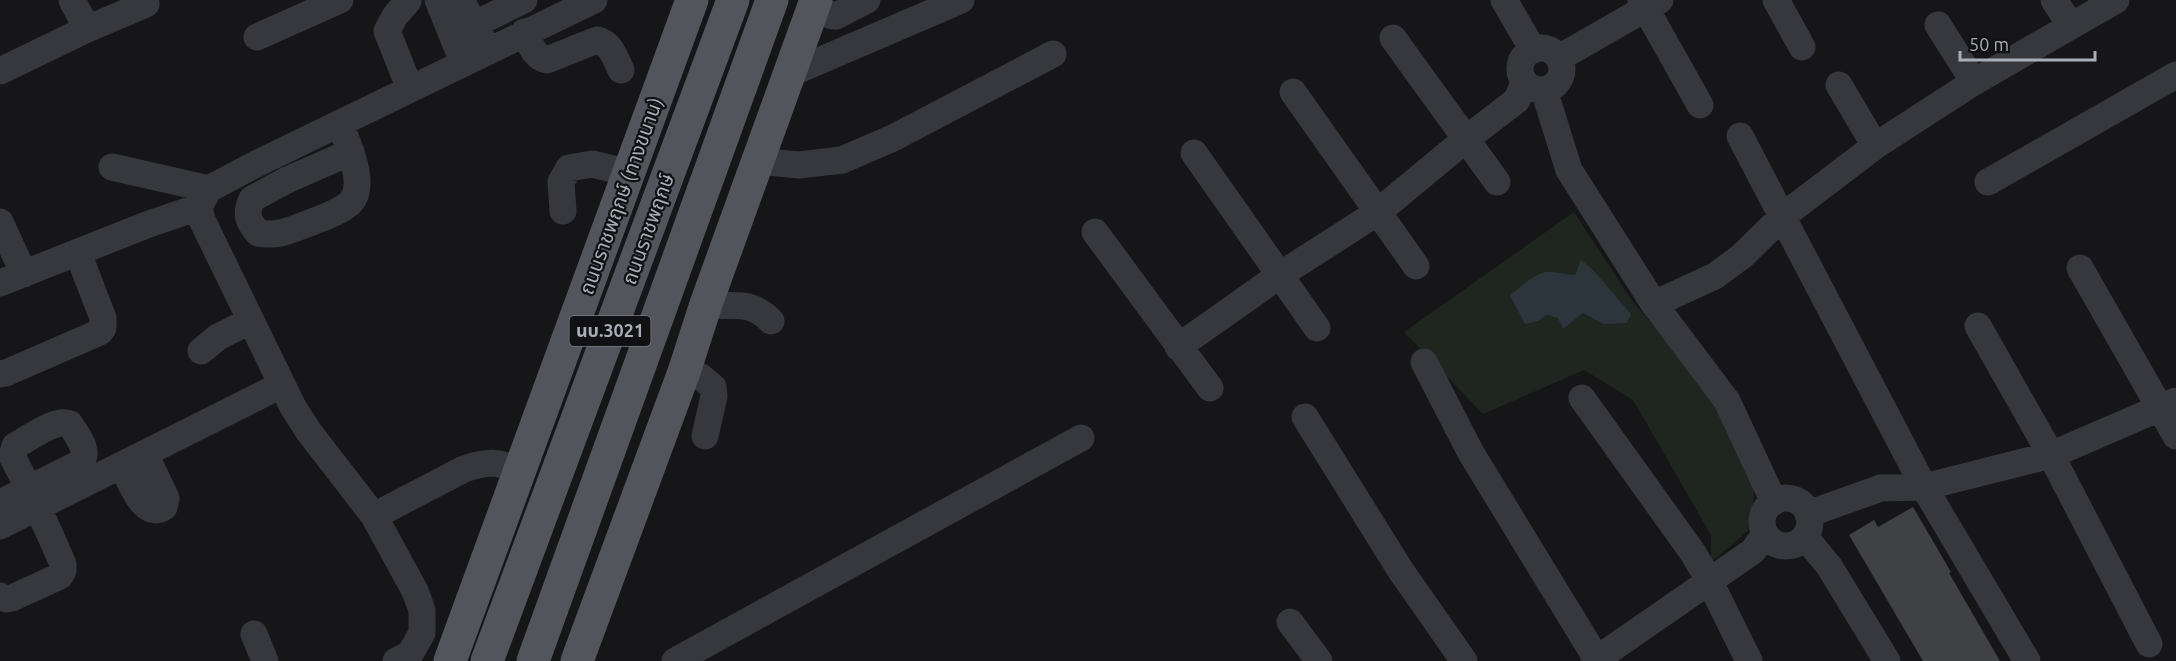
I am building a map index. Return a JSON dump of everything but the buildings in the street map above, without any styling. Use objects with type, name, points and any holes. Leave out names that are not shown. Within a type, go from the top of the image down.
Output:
[{"type":"main road","name":"ถนนราชพฤกษ์ (ทางขนาน)","points":[[450,661],[692,0]]},
{"type":"main road","name":"ถนนราชพฤกษ์","points":[[487,661],[734,0]]},
{"type":"main road","name":"ถนนราชพฤกษ์","points":[[533,661],[772,0]]},
{"type":"main road","points":[[577,661],[684,372],[706,303],[816,1]]},
{"type":"main road","points":[[602,471],[628,454],[642,432],[678,361],[694,338]]},
{"type":"street","points":[[72,0],[87,29]]},
{"type":"street","points":[[257,37],[340,0]]},
{"type":"street","points":[[438,0],[463,63]]},
{"type":"street","points":[[461,0],[488,50]]},
{"type":"street","points":[[476,24],[524,0]]},
{"type":"street","points":[[0,222],[12,279],[149,224],[204,198],[340,123],[594,0]]},
{"type":"street","points":[[816,1],[831,16],[836,16],[867,0]]},
{"type":"street","points":[[791,73],[961,0]]},
{"type":"street","points":[[1504,0],[1533,50]]},
{"type":"street","points":[[1776,0],[1802,47]]},
{"type":"street","points":[[2054,0],[2071,26]]},
{"type":"street","points":[[1654,304],[1715,276],[1742,256],[1783,216],[1875,146],[1974,82],[2116,0]]},
{"type":"street","points":[[408,1],[395,16],[387,31],[410,89]]},
{"type":"street","points":[[0,71],[146,3]]},
{"type":"street","points":[[1559,58],[1649,3],[1700,105]]},
{"type":"street","points":[[1938,25],[1974,82]]},
{"type":"street","points":[[524,33],[537,56],[547,60],[597,40],[604,41],[609,45],[621,70]]},
{"type":"street","points":[[1392,38],[1497,182]]},
{"type":"street","points":[[1178,347],[1280,275],[1378,212],[1534,86],[1551,89],[1560,79],[1562,72],[1559,58],[1545,48],[1533,50],[1523,58],[1520,70],[1534,86],[1569,170],[1654,304],[1727,401],[1774,502]]},
{"type":"street","points":[[757,161],[799,165],[842,160],[893,138],[1053,54]]},
{"type":"street","points":[[1988,182],[2176,75]]},
{"type":"street","points":[[1839,85],[1875,146]]},
{"type":"street","points":[[1293,92],[1416,266]]},
{"type":"street","points":[[340,123],[351,152]]},
{"type":"street","points":[[1740,136],[1924,487],[2027,661]]},
{"type":"street","points":[[1194,153],[1317,328]]},
{"type":"street","points":[[563,211],[561,182],[569,168],[592,164],[630,173]]},
{"type":"street","points":[[112,167],[204,198]]},
{"type":"street","points":[[204,198],[202,220],[281,385],[309,432],[374,516],[415,591],[422,610],[422,633],[410,654],[396,661]]},
{"type":"street","points":[[1095,232],[1210,388]]},
{"type":"street","points":[[0,374],[100,332],[103,328],[103,318],[78,253]]},
{"type":"street","points":[[2080,268],[2169,405],[2176,436]]},
{"type":"street","points":[[706,303],[723,307],[743,304],[762,312],[771,321]]},
{"type":"street","points":[[201,351],[218,337],[250,321]]},
{"type":"street","points":[[1978,326],[2051,455],[2149,644]]},
{"type":"street","points":[[1424,362],[1471,453],[1597,660],[1753,551],[1765,534]]},
{"type":"street","points":[[684,372],[701,377],[713,387],[714,396],[705,436]]},
{"type":"street","points":[[0,503],[34,498],[133,460],[281,385]]},
{"type":"street","points":[[1582,398],[1693,553],[1749,661]]},
{"type":"street","points":[[1887,661],[1829,566],[1806,525],[1797,502],[1781,499],[1774,502],[1764,513],[1762,527],[1770,540],[1784,546],[1792,545],[1806,525],[1881,488],[1924,487],[2051,455],[2169,405]]},
{"type":"street","points":[[1305,417],[1401,571],[1464,661]]},
{"type":"street","points":[[675,661],[1081,438]]},
{"type":"street","points":[[374,516],[464,469],[479,464],[492,462],[521,471]]},
{"type":"street","points":[[0,526],[34,498]]},
{"type":"street","points":[[0,596],[6,599],[12,598],[62,573],[63,564],[34,498]]},
{"type":"street","points":[[1290,622],[1319,661]]},
{"type":"street","points":[[254,634],[265,661]]},
{"type":"shaded area","points":[[1574,212],[1631,299],[1699,381],[1741,443],[1755,475],[1753,506],[1748,531],[1711,562],[1711,535],[1633,400],[1584,370],[1483,414],[1404,332]]},
{"type":"shaded area","points":[[1581,260],[1593,270],[1631,314],[1627,323],[1603,324],[1583,313],[1563,329],[1558,318],[1547,315],[1538,321],[1525,324],[1510,295],[1542,273],[1575,275]]}]
